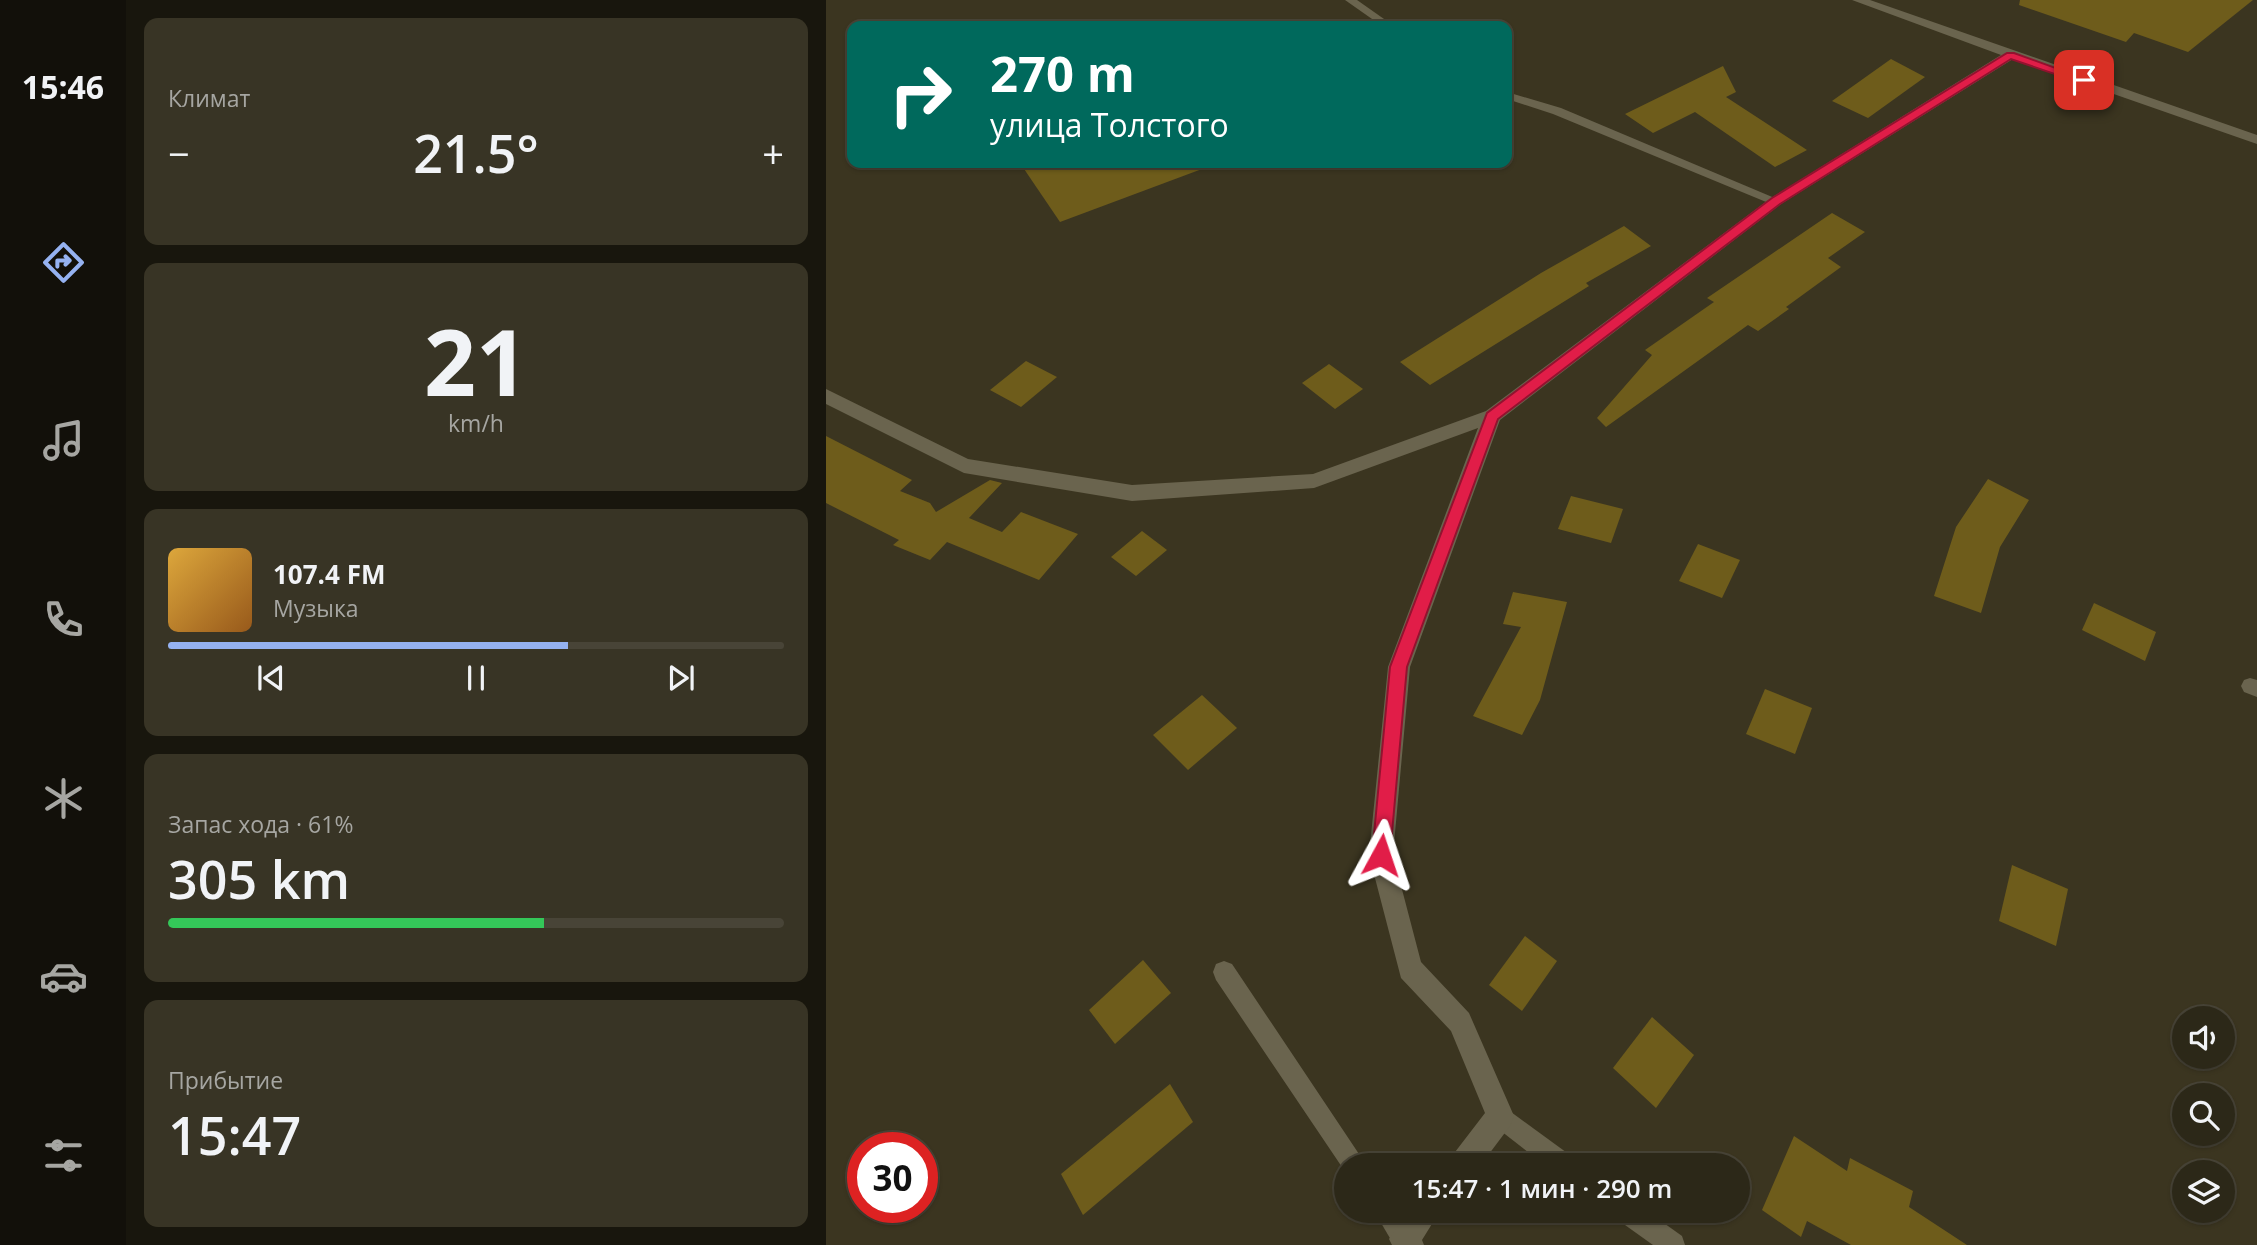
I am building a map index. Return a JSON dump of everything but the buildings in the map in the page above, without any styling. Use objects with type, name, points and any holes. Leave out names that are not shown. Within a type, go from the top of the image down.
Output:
[{"type":"street","points":[[1858,0],[2257,140]]},
{"type":"street","points":[[826,396],[964,466],[1132,492],[1314,481],[1492,416],[1776,201],[2010,55]]},
{"type":"street","points":[[1472,1153],[1500,1116],[1460,1022],[1410,969],[1381,855],[1399,667],[1492,416]]},
{"type":"street","points":[[1407,1242],[1419,1223]]},
{"type":"lane","points":[[1350,0],[1382,21]]},
{"type":"lane","points":[[1512,97],[1557,111],[1776,201]]},
{"type":"lane","points":[[1224,972],[1346,1153]]},
{"type":"lane","points":[[1500,1116],[1549,1153]]},
{"type":"lane","points":[[1394,1223],[1407,1242]]},
{"type":"lane","points":[[1644,1223],[1673,1245]]},
{"type":"route","points":[[1381,855],[1399,667],[1492,416],[1776,201],[2010,55],[2084,80]]}]
